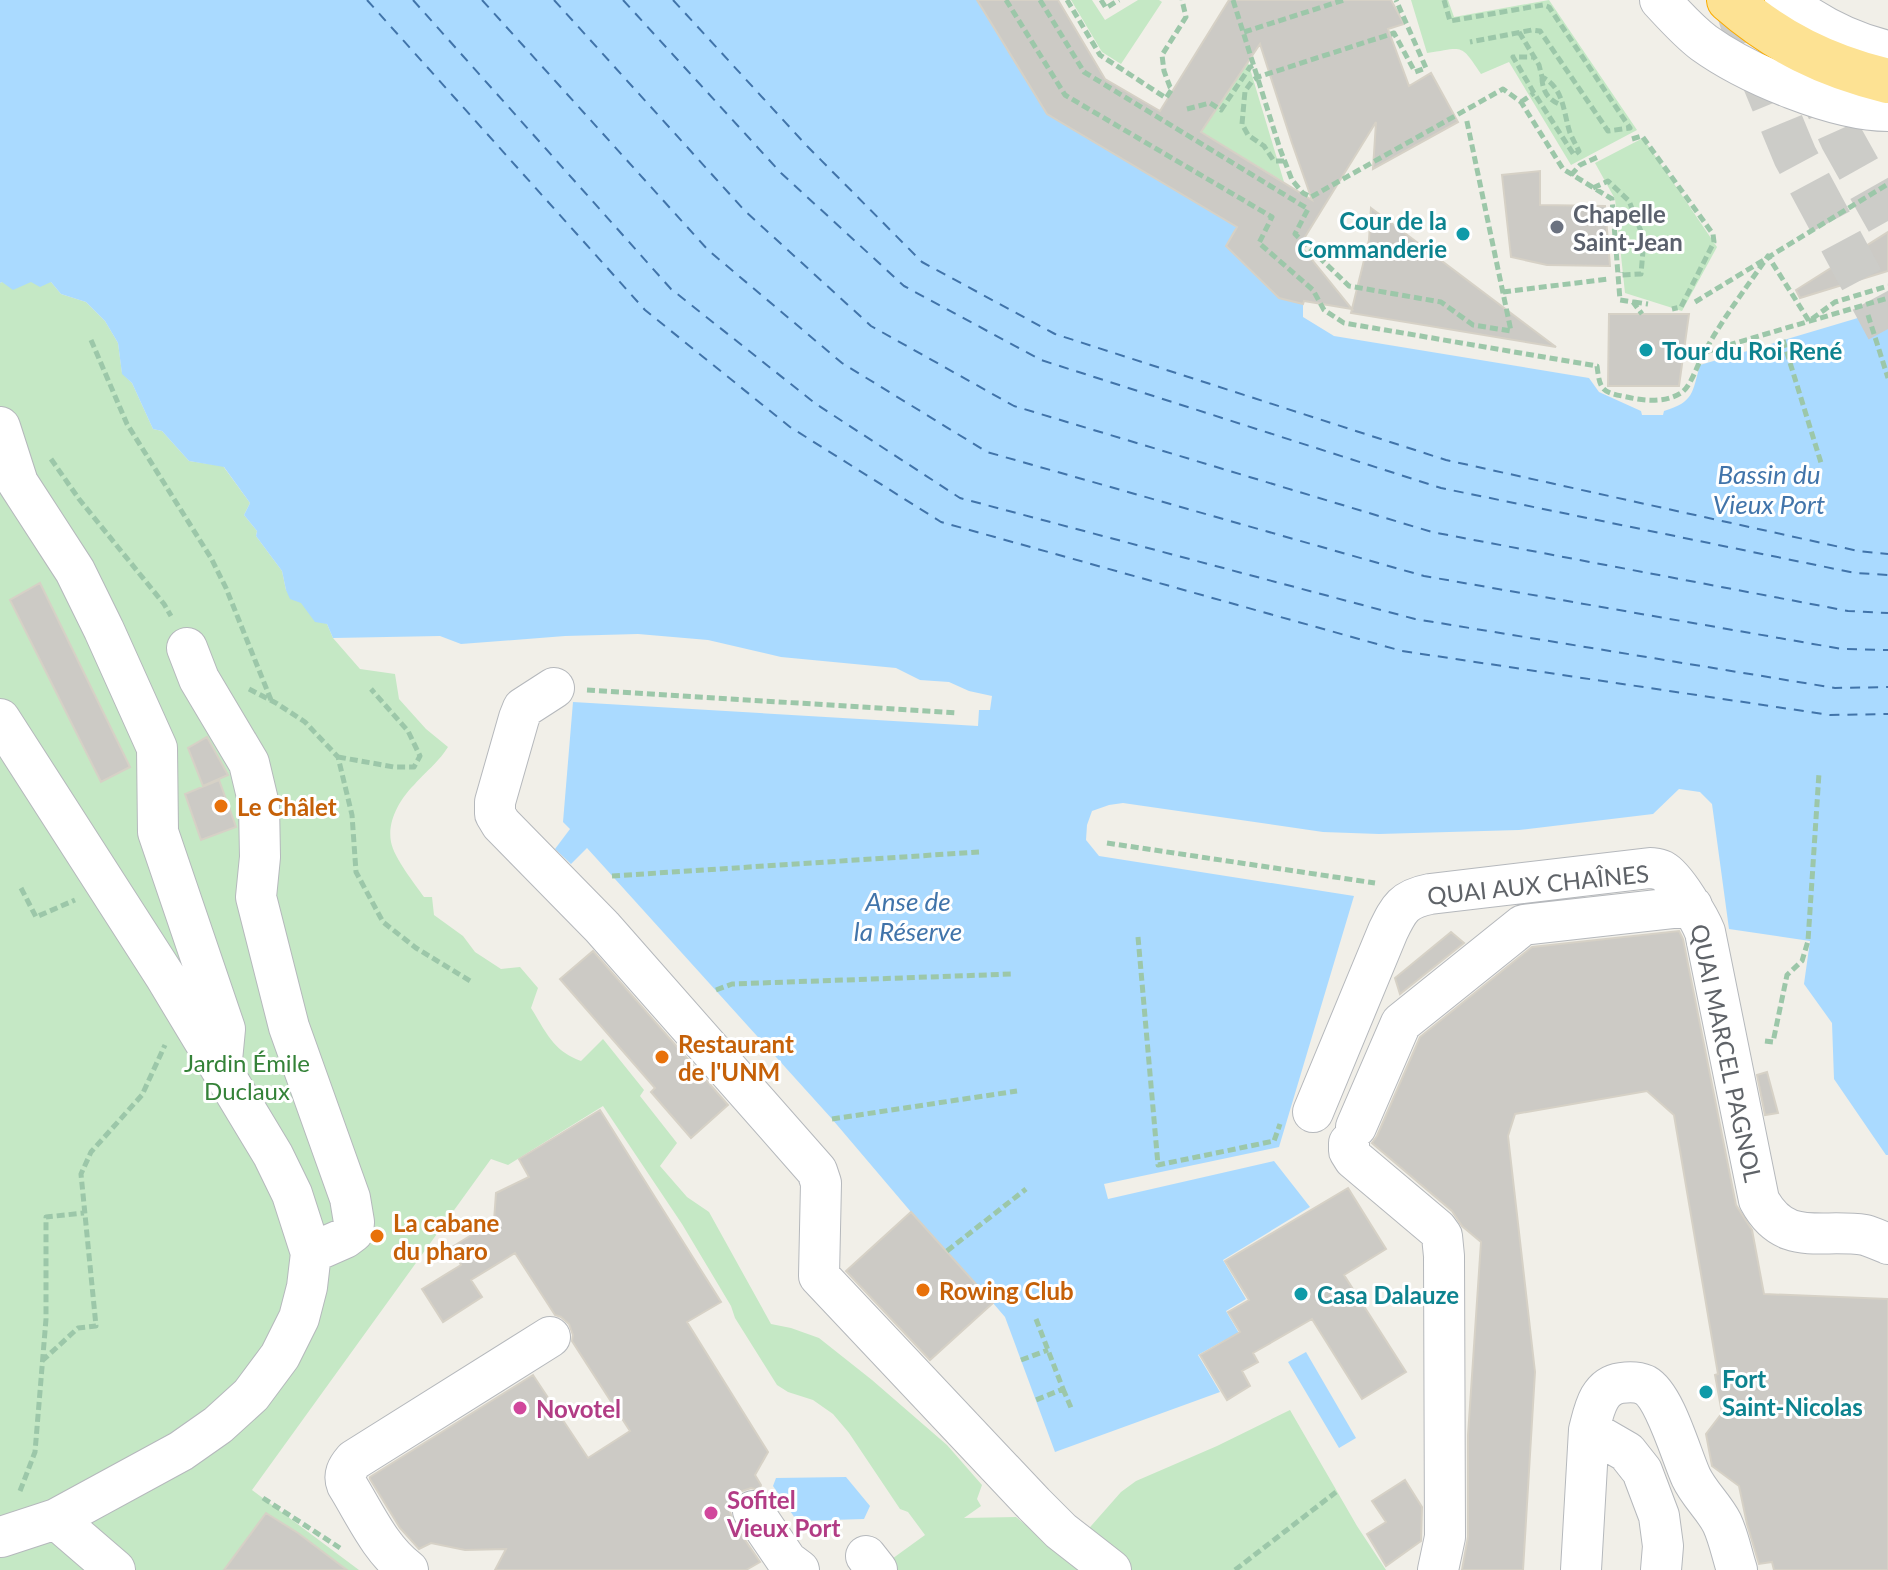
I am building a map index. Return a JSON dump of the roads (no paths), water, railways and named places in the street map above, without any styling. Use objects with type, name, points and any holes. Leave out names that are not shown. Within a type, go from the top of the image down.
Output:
[{"type":"highway","points":[[1729,0],[1753,21],[1787,43],[1809,54],[1888,81]]},
{"type":"street","points":[[1660,0],[1705,43],[1773,81],[1851,107],[1888,111]]},
{"type":"street","points":[[1785,0],[1823,26],[1888,51]]},
{"type":"street","points":[[0,427],[18,483],[75,571],[157,748],[158,832],[225,1029],[221,1068]]},
{"type":"street","points":[[187,648],[199,679],[249,763],[259,805],[260,857],[256,897],[289,1027],[350,1198],[353,1232],[311,1253]]},
{"type":"street","points":[[554,688],[523,708],[519,718],[495,802],[495,814],[501,824],[602,927],[817,1171],[821,1183],[819,1276],[1034,1504],[1061,1531],[1111,1570]]},
{"type":"street","points":[[0,719],[183,1005],[273,1155],[292,1194],[311,1253],[299,1318],[280,1356],[251,1395],[218,1425],[181,1451],[4,1547]]},
{"type":"street","name":"QUAI AUX CHAÎNES","points":[[1298,1115],[1395,917],[1400,908],[1414,897],[1650,868],[1668,874],[1692,906]]},
{"type":"street","points":[[1438,1570],[1445,1537],[1442,1236],[1354,1159],[1349,1151],[1353,1135],[1401,1023],[1523,925],[1692,906]]},
{"type":"street","name":"QUAI MARCEL PAGNOL","points":[[1692,906],[1705,932],[1759,1200],[1765,1212],[1784,1228],[1796,1232],[1867,1236],[1888,1244]]},
{"type":"street","points":[[408,1570],[365,1537],[345,1478],[348,1468],[354,1460],[550,1337]]},
{"type":"street","points":[[1581,1570],[1589,1430],[1599,1397],[1608,1387],[1620,1383],[1647,1386],[1658,1397],[1692,1479],[1722,1523],[1737,1570]]},
{"type":"street","points":[[1589,1430],[1627,1452],[1642,1471],[1659,1516],[1663,1546],[1661,1570]]},
{"type":"street","points":[[753,1511],[787,1567]]},
{"type":"street","points":[[56,1519],[115,1570]]},
{"type":"water","points":[[0,0],[977,0],[1048,114],[1237,227],[1226,246],[1279,298],[1303,304],[1303,317],[1334,336],[1589,378],[1599,392],[1641,411],[1642,415],[1663,415],[1664,411],[1681,404],[1690,395],[1700,365],[1888,309],[1888,1155],[1834,1079],[1832,1023],[1804,984],[1810,941],[1729,929],[1712,804],[1700,792],[1679,789],[1653,814],[1519,830],[1379,834],[1323,832],[1123,803],[1092,811],[1086,840],[1099,856],[1354,896],[1279,1147],[1104,1184],[1108,1199],[1274,1161],[1310,1207],[1223,1260],[1246,1299],[1226,1311],[1240,1335],[1198,1355],[1220,1392],[1055,1452],[1005,1317],[832,1119],[587,848],[571,864],[555,849],[570,829],[563,822],[573,702],[978,726],[979,710],[990,710],[992,696],[949,682],[920,680],[896,668],[781,657],[708,640],[638,634],[461,644],[440,636],[333,638],[327,624],[315,622],[301,603],[290,599],[282,571],[244,515],[250,503],[224,467],[189,461],[162,431],[153,429],[132,383],[122,374],[118,343],[105,321],[86,302],[61,294],[51,282],[40,287],[31,282],[13,290],[0,283]]},
{"type":"water","points":[[1306,1352],[1356,1438],[1339,1448],[1288,1362]]},
{"type":"water","points":[[846,1477],[870,1506],[864,1519],[797,1521],[773,1486],[776,1478]]},
{"type":"tunnel","points":[[1735,0],[1749,45],[1795,156],[1888,329]]},
{"type":"tunnel","points":[[1811,70],[1842,139],[1888,221]]},
{"type":"place","name":"Chapelle Saint-Jean","points":[[1557,227]]},
{"type":"place","name":"Cour de la Commanderie","points":[[1463,234]]},
{"type":"place","name":"Tour du Roi René","points":[[1646,350]]},
{"type":"place","name":"Le Châlet","points":[[221,806]]},
{"type":"place","name":"Restaurant de l'UNM","points":[[662,1057]]},
{"type":"place","name":"La cabane du pharo","points":[[377,1236]]},
{"type":"place","name":"Rowing Club","points":[[923,1290]]},
{"type":"place","name":"Casa Dalauze","points":[[1301,1294]]},
{"type":"place","name":"Fort Saint-Nicolas","points":[[1706,1392]]},
{"type":"place","name":"Novotel","points":[[520,1408]]},
{"type":"place","name":"Sofitel Vieux Port","points":[[711,1513]]},
{"type":"water label","name":"Bassin du Vieux Port","points":[[1769,489]]},
{"type":"water label","name":"Anse de la Réserve","points":[[908,916]]},
{"type":"park label","name":"Jardin Émile Duclaux","points":[[247,1076]]}]
